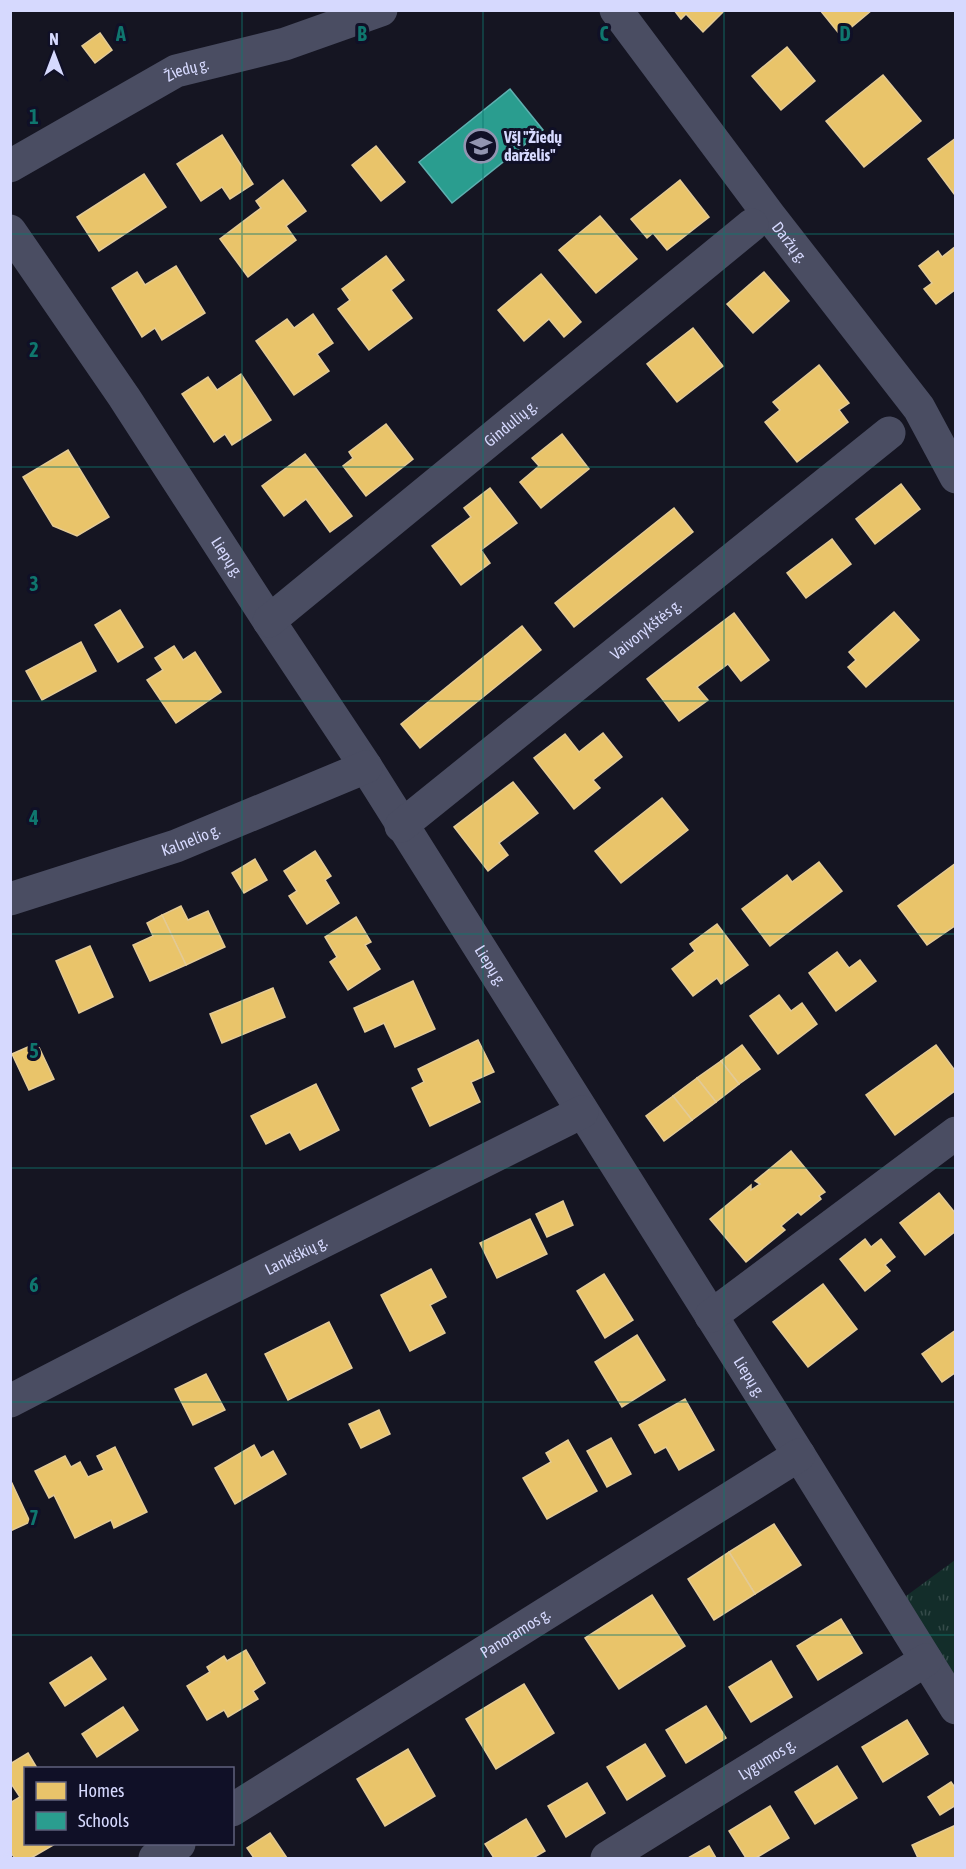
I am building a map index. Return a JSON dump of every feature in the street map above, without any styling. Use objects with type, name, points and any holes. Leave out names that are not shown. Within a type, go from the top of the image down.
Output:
[{"type":"street","name":"Žiedų g.","points":[[10,166],[176,71],[285,44],[381,10]]},
{"type":"street","name":"Daržų g.","points":[[616,10],[769,215],[919,408],[956,477]]},
{"type":"street","name":"Gindulių g.","points":[[269,621],[752,225]]},
{"type":"street","name":"Liepų g.","points":[[10,231],[124,397],[366,767],[956,1708]]},
{"type":"street","name":"Vaivorykštės g.","points":[[401,826],[889,433]]},
{"type":"street","name":"Kalnelio g.","points":[[10,899],[176,846],[366,767]]},
{"type":"street","name":"Lankiškių g.","points":[[10,1401],[188,1309],[582,1112]]},
{"type":"street","points":[[711,1316],[956,1133]]},
{"type":"street","name":"Panoramos g.","points":[[234,1809],[799,1455]]},
{"type":"street","name":"Lygumos g.","points":[[607,1858],[926,1660]]},
{"type":"street","points":[[155,1858],[177,1845]]},
{"type":"green space","points":[[955,1560],[955,1681],[902,1599]]},
{"type":"building: Homes","points":[[674,10],[725,10],[703,32],[686,14],[681,19]]},
{"type":"building: Homes","points":[[820,10],[872,10],[841,36]]},
{"type":"building: Homes","points":[[100,33],[112,50],[95,63],[82,46]]},
{"type":"building: Homes","points":[[787,47],[815,81],[781,110],[752,76]]},
{"type":"building: Homes","points":[[883,75],[921,121],[864,167],[826,121]]},
{"type":"building: Homes","points":[[222,135],[253,184],[230,199],[222,187],[201,201],[177,164]]},
{"type":"building: Homes","points":[[956,138],[956,194],[955,195],[928,159]]},
{"type":"building: Homes","points":[[376,146],[405,182],[381,201],[352,165]]},
{"type":"building: Homes","points":[[144,174],[166,207],[99,251],[77,217]]},
{"type":"building: Homes","points":[[283,180],[306,211],[286,226],[296,240],[248,277],[220,239],[261,208],[256,201]]},
{"type":"building: Homes","points":[[680,180],[709,217],[667,250],[653,233],[647,238],[631,219]]},
{"type":"building: Homes","points":[[600,216],[637,259],[596,293],[559,250]]},
{"type":"building: Homes","points":[[956,246],[956,289],[936,304],[924,289],[932,283],[919,266],[938,251],[942,257]]},
{"type":"building: Homes","points":[[386,256],[404,280],[391,290],[412,318],[369,350],[338,309],[350,300],[342,289]]},
{"type":"building: Homes","points":[[176,266],[205,313],[162,340],[155,328],[142,337],[112,288],[137,272],[145,285]]},
{"type":"building: Homes","points":[[764,272],[789,301],[753,333],[727,304]]},
{"type":"building: Homes","points":[[541,274],[581,322],[564,337],[549,319],[524,341],[498,310]]},
{"type":"building: Homes","points":[[313,314],[333,343],[317,354],[329,371],[294,395],[256,341],[287,319],[294,328]]},
{"type":"building: Homes","points":[[693,328],[723,366],[677,402],[647,364]]},
{"type":"building: Homes","points":[[819,365],[849,403],[839,410],[848,422],[797,462],[765,422],[780,410],[773,402]]},
{"type":"building: Homes","points":[[241,374],[271,420],[232,445],[225,434],[214,442],[182,394],[208,377],[217,390]]},
{"type":"building: Homes","points":[[386,424],[413,459],[366,496],[343,466],[353,458],[349,452]]},
{"type":"building: Homes","points":[[562,434],[589,469],[541,508],[520,482],[539,466],[532,458]]},
{"type":"building: Homes","points":[[68,450],[109,517],[77,536],[53,526],[23,477]]},
{"type":"building: Homes","points":[[305,454],[352,516],[330,532],[306,499],[284,516],[262,486]]},
{"type":"building: Homes","points":[[901,484],[920,509],[875,544],[856,519]]},
{"type":"building: Homes","points":[[490,488],[517,523],[481,550],[490,563],[461,585],[432,546],[471,517],[464,508]]},
{"type":"building: Homes","points":[[674,508],[693,532],[574,627],[555,603]]},
{"type":"building: Homes","points":[[832,539],[851,564],[806,598],[787,573]]},
{"type":"building: Homes","points":[[120,610],[143,647],[118,662],[95,625]]},
{"type":"building: Homes","points":[[894,612],[919,640],[866,687],[848,667],[856,660],[849,652]]},
{"type":"building: Homes","points":[[734,613],[769,660],[741,681],[728,664],[697,687],[708,700],[679,721],[647,679]]},
{"type":"building: Homes","points":[[522,626],[541,650],[420,748],[401,724]]},
{"type":"building: Homes","points":[[81,642],[96,671],[42,700],[26,671]]},
{"type":"building: Homes","points":[[174,646],[183,660],[195,652],[221,692],[176,723],[147,680],[163,670],[155,658]]},
{"type":"building: Homes","points":[[603,733],[622,757],[593,780],[600,788],[574,809],[534,758],[565,734],[579,752]]},
{"type":"building: Homes","points":[[513,782],[538,813],[499,843],[508,855],[488,871],[454,827]]},
{"type":"building: Homes","points":[[662,798],[688,830],[621,883],[595,851]]},
{"type":"building: Homes","points":[[315,851],[331,876],[325,880],[339,903],[307,924],[289,896],[297,891],[284,871]]},
{"type":"building: Homes","points":[[255,859],[267,880],[244,893],[232,873]]},
{"type":"building: Homes","points":[[819,862],[842,891],[770,946],[742,909],[787,875],[792,882]]},
{"type":"building: Homes","points":[[956,863],[956,925],[927,945],[898,906]]},
{"type":"building: Homes","points":[[181,906],[188,920],[208,911],[225,947],[186,965],[162,915]]},
{"type":"building: Homes","points":[[162,915],[186,965],[150,981],[133,945],[153,936],[147,923]]},
{"type":"building: Homes","points":[[356,917],[371,942],[365,945],[380,969],[348,990],[330,962],[337,957],[325,937]]},
{"type":"building: Homes","points":[[717,924],[748,965],[721,984],[717,978],[693,996],[672,969],[695,951],[690,944]]},
{"type":"building: Homes","points":[[90,946],[113,997],[79,1013],[56,961]]},
{"type":"building: Homes","points":[[837,952],[849,968],[860,960],[876,981],[836,1011],[809,973]]},
{"type":"building: Homes","points":[[413,981],[435,1029],[395,1047],[384,1023],[365,1032],[354,1008]]},
{"type":"building: Homes","points":[[273,988],[285,1017],[222,1043],[210,1014]]},
{"type":"building: Homes","points":[[779,995],[791,1011],[802,1003],[817,1024],[778,1054],[750,1016]]},
{"type":"building: Homes","points":[[478,1040],[494,1072],[471,1082],[480,1102],[430,1126],[412,1088],[424,1082],[418,1069]]},
{"type":"building: Homes","points":[[37,1043],[54,1079],[29,1090],[12,1054]]},
{"type":"building: Homes","points":[[742,1045],[760,1069],[739,1084],[721,1061]]},
{"type":"building: Homes","points":[[936,1045],[956,1072],[956,1090],[895,1135],[866,1095]]},
{"type":"building: Homes","points":[[721,1061],[739,1084],[716,1102],[697,1078]]},
{"type":"building: Homes","points":[[697,1078],[716,1102],[692,1120],[673,1096]]},
{"type":"building: Homes","points":[[316,1084],[339,1130],[300,1150],[290,1132],[266,1144],[251,1116]]},
{"type":"building: Homes","points":[[673,1096],[692,1120],[664,1141],[646,1116]]},
{"type":"building: Homes","points":[[791,1151],[825,1192],[819,1196],[821,1199],[801,1215],[798,1212],[781,1226],[785,1230],[746,1262],[710,1219],[751,1185],[751,1190],[760,1184],[755,1181]]},
{"type":"building: Homes","points":[[939,1193],[956,1214],[956,1231],[925,1255],[900,1223]]},
{"type":"building: Homes","points":[[563,1201],[573,1225],[547,1237],[536,1214]]},
{"type":"building: Homes","points":[[530,1219],[547,1254],[497,1278],[480,1243]]},
{"type":"building: Homes","points":[[865,1239],[871,1247],[881,1239],[895,1257],[885,1265],[890,1271],[865,1291],[840,1259]]},
{"type":"building: Homes","points":[[431,1269],[446,1297],[430,1305],[445,1333],[410,1351],[381,1295]]},
{"type":"building: Homes","points":[[604,1274],[633,1320],[605,1338],[577,1291]]},
{"type":"building: Homes","points":[[823,1284],[857,1329],[808,1367],[773,1322]]},
{"type":"building: Homes","points":[[329,1322],[352,1368],[288,1400],[265,1354]]},
{"type":"building: Homes","points":[[956,1330],[956,1372],[942,1382],[922,1354]]},
{"type":"building: Homes","points":[[637,1335],[665,1380],[622,1407],[595,1362]]},
{"type":"building: Homes","points":[[206,1374],[225,1410],[193,1425],[175,1389]]},
{"type":"building: Homes","points":[[685,1399],[714,1450],[679,1470],[666,1447],[655,1453],[639,1425]]},
{"type":"building: Homes","points":[[379,1410],[390,1434],[361,1448],[349,1424]]},
{"type":"building: Homes","points":[[611,1438],[631,1474],[607,1487],[587,1451]]},
{"type":"building: Homes","points":[[568,1440],[597,1491],[547,1519],[523,1478],[551,1462],[546,1453]]},
{"type":"building: Homes","points":[[254,1445],[261,1458],[273,1451],[286,1474],[235,1504],[215,1468]]},
{"type":"building: Homes","points":[[115,1447],[147,1512],[114,1528],[111,1520],[75,1538],[54,1495],[49,1498],[35,1471],[65,1456],[71,1467],[80,1462],[88,1477],[104,1470],[97,1456]]},
{"type":"building: Homes","points":[[10,1479],[30,1522],[10,1531]]},
{"type":"building: Homes","points":[[774,1524],[801,1565],[755,1594],[729,1552]]},
{"type":"building: Homes","points":[[729,1552],[755,1594],[714,1620],[688,1579]]},
{"type":"building: Homes","points":[[652,1595],[685,1646],[619,1689],[585,1638]]},
{"type":"building: Homes","points":[[841,1619],[862,1653],[818,1680],[797,1646]]},
{"type":"building: Homes","points":[[246,1650],[265,1683],[253,1691],[258,1699],[228,1717],[224,1710],[207,1720],[187,1686],[210,1672],[207,1667],[224,1656],[227,1661]]},
{"type":"building: Homes","points":[[91,1657],[106,1679],[65,1706],[50,1683]]},
{"type":"building: Homes","points":[[771,1661],[792,1697],[751,1722],[729,1687]]},
{"type":"building: Homes","points":[[524,1684],[554,1733],[496,1769],[466,1719]]},
{"type":"building: Homes","points":[[706,1706],[726,1738],[686,1763],[666,1730]]},
{"type":"building: Homes","points":[[123,1707],[138,1730],[97,1757],[82,1734]]},
{"type":"building: Homes","points":[[907,1720],[928,1754],[883,1782],[862,1747]]},
{"type":"building: Homes","points":[[645,1744],[665,1776],[627,1800],[607,1767]]},
{"type":"building: Homes","points":[[408,1749],[435,1796],[385,1826],[357,1779]]},
{"type":"building: Homes","points":[[28,1753],[36,1767],[24,1767],[24,1845],[53,1845],[31,1858],[15,1858],[10,1852],[10,1803],[20,1797],[10,1782],[10,1764]]},
{"type":"building: Homes","points":[[837,1766],[857,1798],[815,1824],[795,1792]]},
{"type":"building: Homes","points":[[951,1782],[956,1789],[956,1805],[940,1815],[928,1797]]},
{"type":"building: Homes","points":[[587,1783],[605,1813],[566,1837],[548,1806]]},
{"type":"building: Homes","points":[[770,1806],[789,1838],[756,1858],[746,1858],[729,1831]]},
{"type":"building: Homes","points":[[526,1819],[545,1851],[533,1858],[494,1858],[485,1844]]},
{"type":"building: Homes","points":[[956,1825],[956,1858],[918,1858],[912,1845]]},
{"type":"building: Homes","points":[[270,1833],[287,1858],[254,1858],[247,1848]]},
{"type":"building: Homes","points":[[709,1846],[716,1858],[688,1858]]},
{"type":"building: Schools","name":"VšĮ \"Žiedų darželis\"","points":[[510,89],[543,130],[452,203],[419,162]]},
{"type":"place","name":"VšĮ \"Žiedų darželis\"","points":[[481,146]]}]
